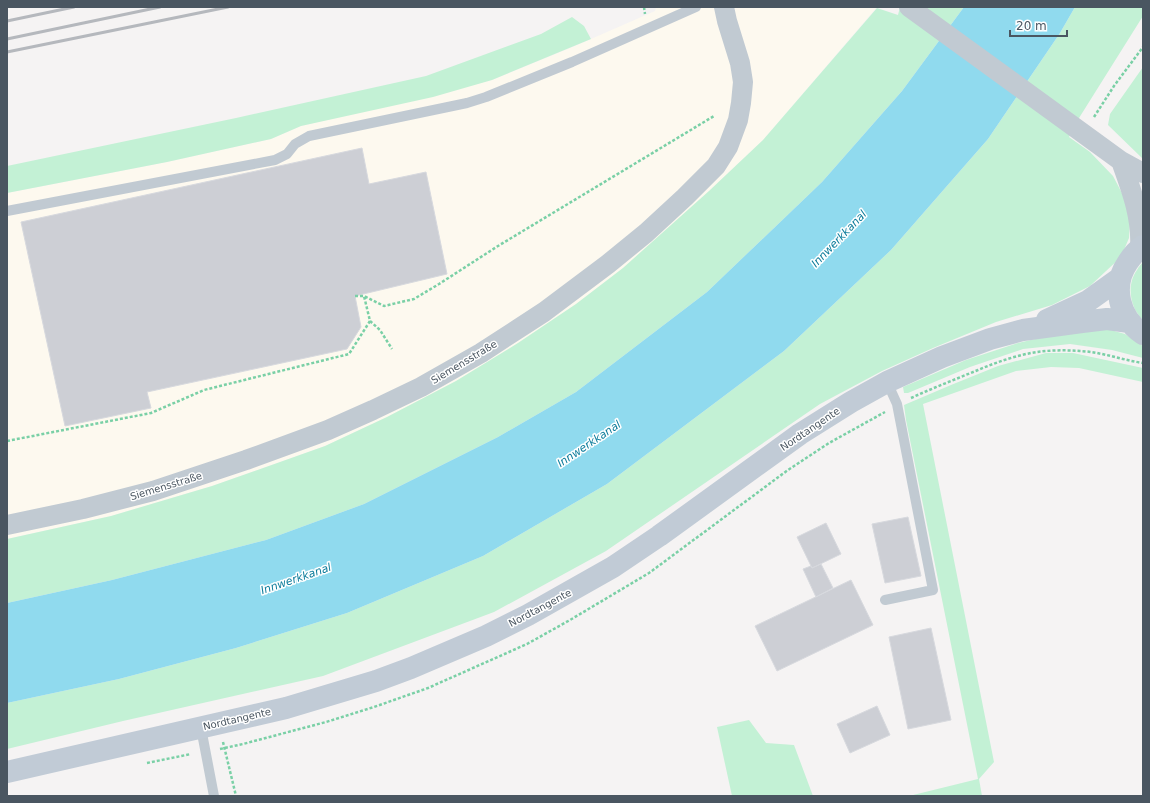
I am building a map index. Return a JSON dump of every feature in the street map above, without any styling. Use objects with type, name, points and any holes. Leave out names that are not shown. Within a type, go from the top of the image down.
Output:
[{"type":"main road","name":"Nordtangente","points":[[1136,328],[1123,312],[1119,290],[1120,278],[1124,266],[1131,256],[1142,247]]},
{"type":"main road","name":"Nordtangente","points":[[1023,330],[1088,301],[1120,278]]},
{"type":"main road","name":"Nordtangente","points":[[7,772],[286,708],[376,681],[411,668],[486,636],[528,615],[613,567],[659,536],[800,434],[851,402],[887,382],[942,357],[990,339],[1023,330],[1107,319],[1136,328]]},
{"type":"street","name":"Siemensstraße","points":[[7,525],[83,509],[153,491],[246,460],[328,430],[421,387],[481,352],[544,312],[608,264],[646,233],[716,166],[728,147],[738,120],[743,82],[740,63],[724,7]]},
{"type":"street","points":[[909,7],[1121,161],[1143,173]]},
{"type":"street","points":[[1121,161],[1143,192]]},
{"type":"street","points":[[1121,161],[1132,191],[1139,219],[1142,247]]},
{"type":"lane","points":[[7,211],[275,160],[287,154],[295,144],[309,136],[467,103],[486,97],[572,62],[696,7]]},
{"type":"lane","points":[[884,600],[933,590],[898,404],[887,382]]},
{"type":"lane","points":[[210,726],[214,796]]},
{"type":"path","points":[[1078,130],[1114,86],[1143,47]]},
{"type":"path","points":[[355,296],[364,296],[384,306],[414,299],[498,246],[714,116]]},
{"type":"path","points":[[364,296],[370,321],[380,330],[392,349]]},
{"type":"path","points":[[7,441],[151,413],[204,390],[349,354],[370,321]]},
{"type":"path","points":[[210,726],[236,796]]},
{"type":"shaded area","points":[[656,7],[877,7],[763,140],[709,191],[623,268],[576,304],[518,343],[456,381],[387,417],[325,446],[266,467],[212,486],[111,516],[7,539],[7,193],[167,162],[271,139],[301,126],[492,80],[655,11]]},
{"type":"green space","points":[[900,7],[964,7],[902,91],[822,182],[707,292],[576,392],[498,437],[364,504],[266,540],[112,580],[7,603],[7,539],[111,516],[212,486],[325,446],[387,417],[456,381],[518,343],[576,304],[623,268],[709,191],[763,140],[877,8],[898,15]]},
{"type":"green space","points":[[1075,7],[1143,7],[1143,16],[1074,126],[1069,137],[1090,152],[1113,176],[1124,197],[1130,219],[1129,238],[1121,257],[1090,286],[1052,305],[996,322],[933,348],[882,371],[820,404],[606,551],[494,612],[323,676],[7,749],[7,703],[119,679],[236,648],[347,613],[483,556],[607,484],[784,351],[891,250],[988,139],[1060,33]]},
{"type":"green space","points":[[572,17],[584,26],[591,39],[492,80],[433,97],[301,126],[271,139],[167,162],[7,193],[7,166],[426,76],[541,34]]},
{"type":"green space","points":[[1143,67],[1143,159],[1108,125],[1110,114]]},
{"type":"green space","points":[[1143,262],[1143,320],[1132,303],[1131,282],[1138,268]]},
{"type":"green space","points":[[1107,329],[1125,334],[1143,346],[1143,358],[1112,350],[1070,344],[1023,349],[970,367],[908,393],[904,393],[903,387],[966,360],[1018,343],[1074,330]]},
{"type":"green space","points":[[1046,353],[1073,353],[1143,368],[1143,382],[1079,368],[1051,367],[1016,371],[923,404],[994,762],[979,779],[982,796],[909,796],[978,779],[904,405],[998,366]]},
{"type":"green space","points":[[749,720],[766,743],[794,745],[813,796],[732,796],[717,727]]},
{"type":"water","name":"Innwerkkanal","points":[[964,7],[1075,7],[1060,33],[988,139],[891,250],[784,351],[607,484],[483,556],[347,613],[236,648],[119,679],[7,703],[7,603],[112,580],[266,540],[364,504],[498,437],[576,392],[707,292],[822,182],[902,91]]},
{"type":"building","points":[[362,148],[369,184],[426,172],[447,274],[355,296],[361,327],[347,349],[147,392],[151,408],[65,426],[21,222]]},
{"type":"building","points":[[908,517],[921,576],[885,583],[872,524]]},
{"type":"building","points":[[826,523],[841,554],[812,568],[797,537]]},
{"type":"building","points":[[821,564],[833,588],[816,597],[803,569],[811,566],[812,568]]},
{"type":"building","points":[[851,580],[873,625],[777,671],[755,626]]},
{"type":"building","points":[[931,628],[951,720],[908,729],[889,637]]},
{"type":"building","points":[[877,706],[890,735],[850,753],[837,724]]},
{"type":"railway","points":[[7,21],[74,7]]},
{"type":"railway","points":[[7,39],[160,7]]},
{"type":"railway","points":[[7,52],[228,7]]}]
